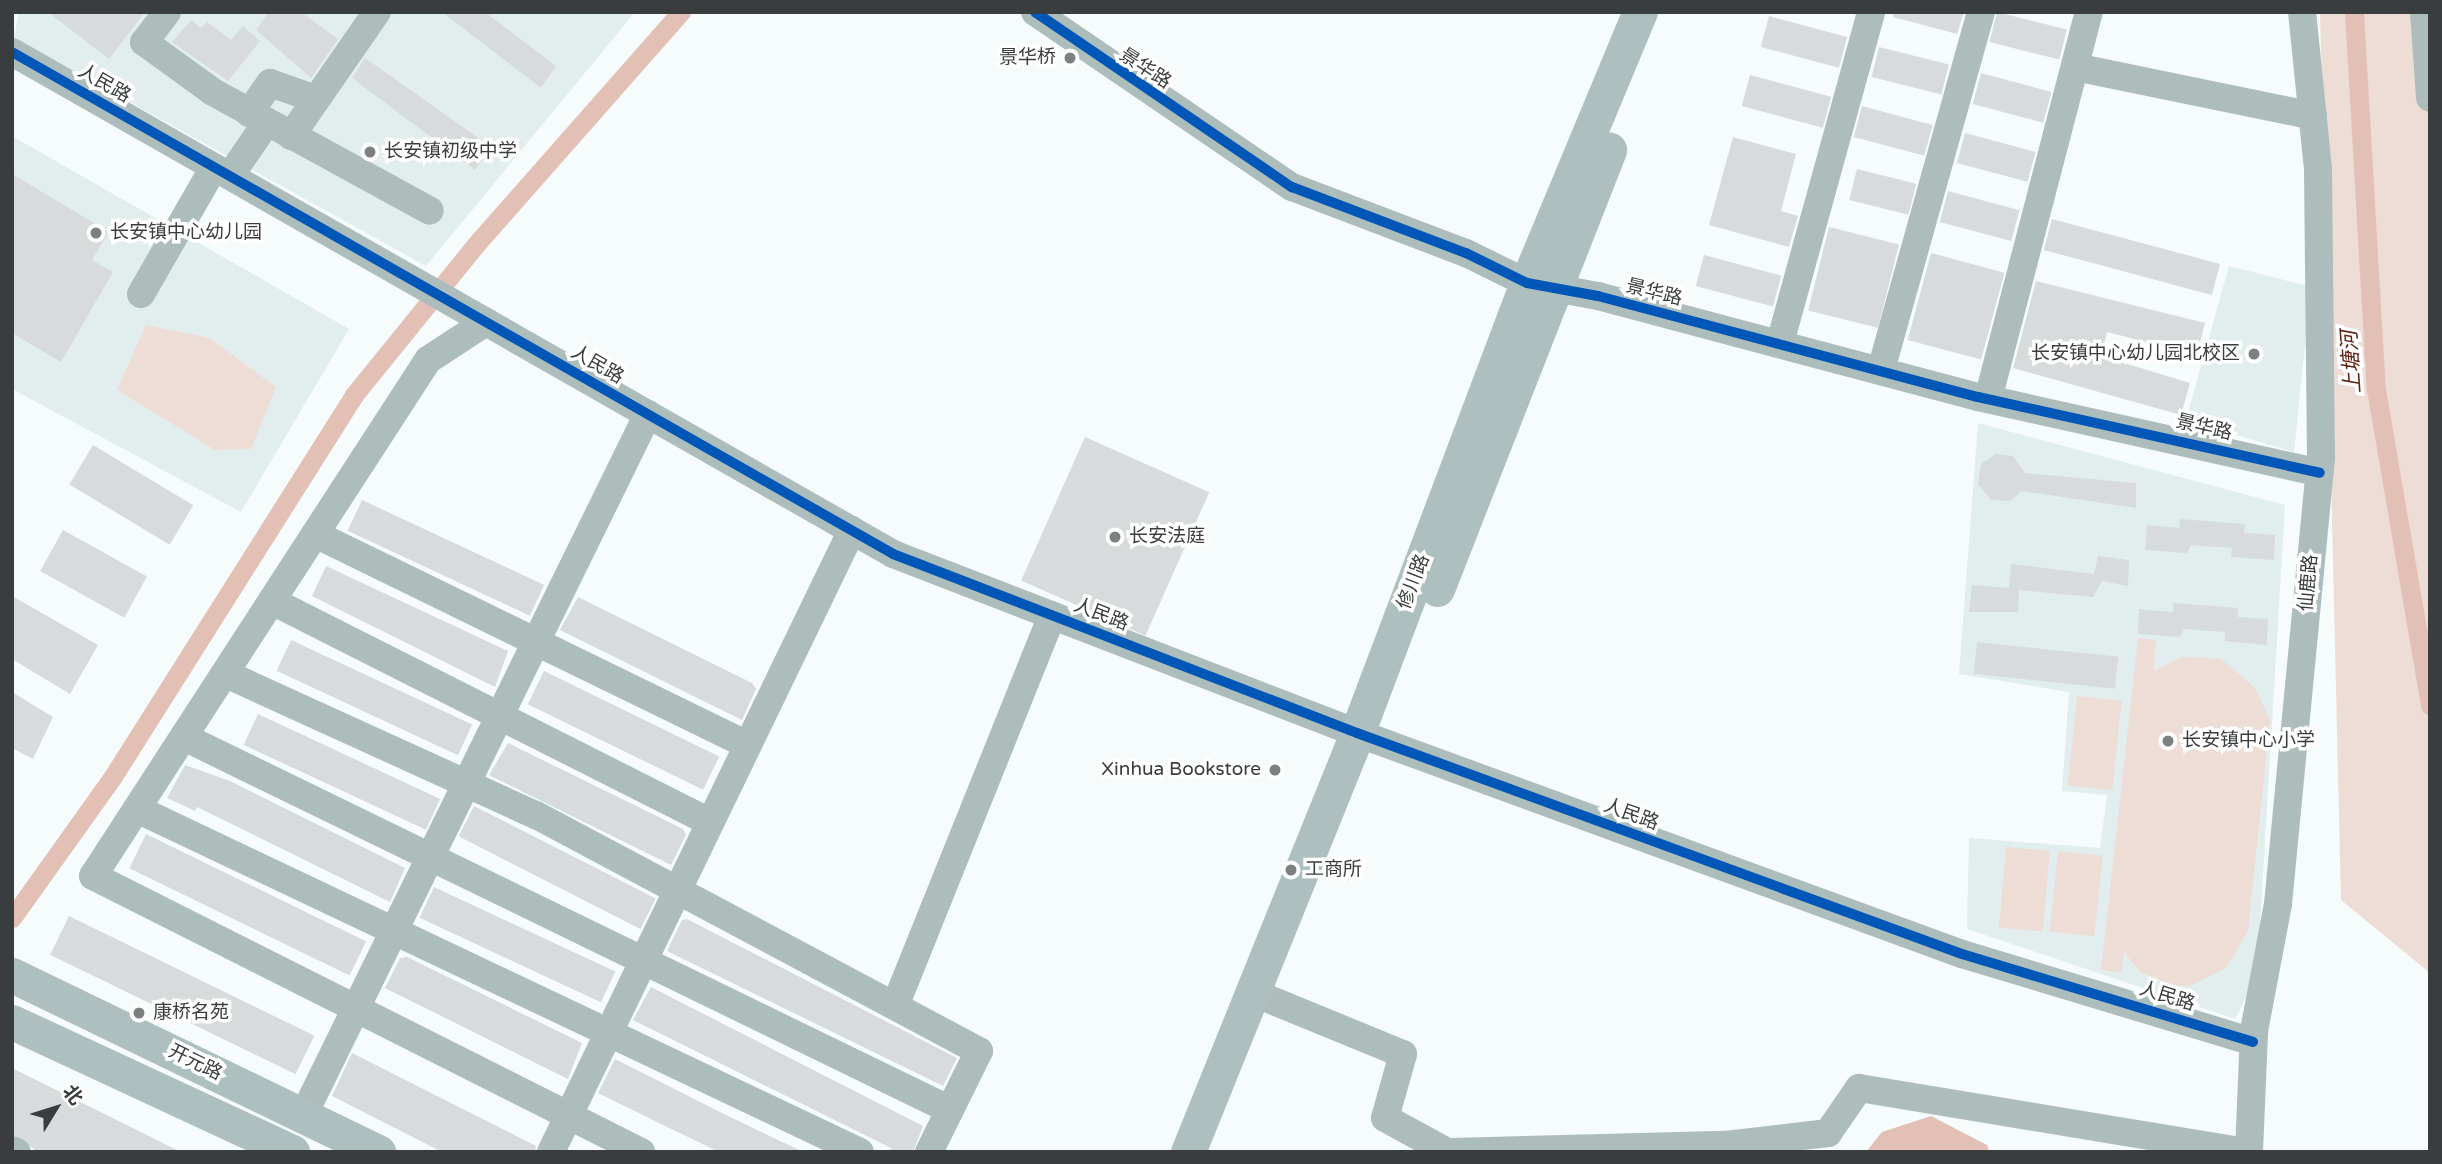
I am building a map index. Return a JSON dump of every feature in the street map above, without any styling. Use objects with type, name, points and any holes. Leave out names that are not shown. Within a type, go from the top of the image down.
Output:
[{"type":"main road","name":"修川路","points":[[1213,1152],[1264,996],[1368,737],[1540,285],[1640,12]]},
{"type":"main road","name":"修川路","points":[[1540,285],[1665,12]]},
{"type":"main road","name":"开元路","points":[[12,975],[378,1152]]},
{"type":"main road","name":"修川路","points":[[1188,1152],[1264,996]]},
{"type":"main road","name":"开元路","points":[[12,1023],[292,1152]]},
{"type":"street","points":[[167,12],[145,42],[269,124],[430,211]]},
{"type":"street","points":[[141,294],[222,172],[269,124],[316,99],[377,12]]},
{"type":"street","name":"景华路","points":[[1035,12],[1292,187],[1466,253],[1540,285],[1780,343],[1988,399],[2320,472]]},
{"type":"street","points":[[1780,343],[1871,12]]},
{"type":"street","points":[[1881,370],[1981,12]]},
{"type":"street","points":[[1988,399],[2089,12]]},
{"type":"street","name":"仙鹿路","points":[[2247,1152],[2253,1042],[2278,904],[2320,472],[2318,169],[2302,12]]},
{"type":"street","points":[[2424,12],[2430,97]]},
{"type":"street","name":"人民路","points":[[12,52],[893,554],[1368,737],[1962,954],[2253,1042]]},
{"type":"street","points":[[2076,67],[2313,116]]},
{"type":"street","points":[[269,124],[270,83],[316,99]]},
{"type":"street","points":[[481,319],[428,360],[93,876],[354,1012],[641,1152]]},
{"type":"street","points":[[303,1115],[648,414]]},
{"type":"street","points":[[551,1152],[745,744],[852,530]]},
{"type":"street","points":[[315,534],[745,744]]},
{"type":"street","points":[[272,601],[708,821]]},
{"type":"street","points":[[895,1006],[1052,615]]},
{"type":"street","points":[[226,674],[466,783],[676,890],[979,1051],[929,1152]]},
{"type":"street","points":[[184,737],[950,1110]]},
{"type":"street","points":[[137,809],[860,1152]]},
{"type":"street","points":[[1264,996],[1403,1054],[1385,1118],[1449,1152],[1743,1148],[1828,1133],[1859,1088],[1882,1088],[2247,1152]]},
{"type":"shaded area","name":"长安镇初级中学","points":[[19,12],[635,12],[426,266],[14,38]]},
{"type":"shaded area","points":[[2320,12],[2430,12],[2430,973],[2341,900]]},
{"type":"shaded area","name":"长安镇中心幼儿园","points":[[12,136],[349,329],[241,512],[12,389]]},
{"type":"shaded area","name":"长安镇中心幼儿园北校区","points":[[2229,266],[2311,287],[2294,452],[2186,420]]},
{"type":"shaded area","points":[[146,325],[210,338],[276,387],[251,449],[215,450],[117,390]]},
{"type":"shaded area","name":"长安镇中心小学","points":[[1978,423],[2285,505],[2257,976],[2235,1019],[1967,929],[1969,838],[2100,848],[2107,795],[2062,791],[2069,692],[1959,674]]},
{"type":"shaded area","points":[[2138,638],[2156,640],[2154,671],[2182,657],[2221,659],[2255,688],[2270,720],[2248,931],[2226,968],[2190,986],[2174,986],[2140,972],[2124,952],[2121,972],[2101,970]]},
{"type":"shaded area","points":[[2077,696],[2122,701],[2112,790],[2068,786]]},
{"type":"shaded area","points":[[2006,847],[2050,851],[2043,932],[1999,928]]},
{"type":"shaded area","points":[[2058,851],[2103,856],[2094,936],[2050,932]]},
{"type":"shaded area","points":[[1931,1116],[1987,1145],[1989,1152],[1866,1152],[1882,1132]]},
{"type":"building","points":[[48,12],[145,12],[109,59]]},
{"type":"building","points":[[269,12],[301,12],[338,39],[311,78],[256,30]]},
{"type":"building","points":[[442,12],[485,12],[556,66],[541,88]]},
{"type":"building","points":[[1893,12],[1964,12],[1957,34],[1893,17]]},
{"type":"building","points":[[1997,12],[2067,29],[2059,59],[1990,42]]},
{"type":"building","points":[[1769,16],[1847,37],[1839,68],[1761,47]]},
{"type":"building","points":[[191,20],[201,28],[207,22],[231,40],[243,26],[260,41],[228,81],[172,42]]},
{"type":"building","points":[[1879,47],[1949,64],[1941,94],[1872,77]]},
{"type":"building","points":[[365,58],[491,147],[475,170],[352,78]]},
{"type":"building","points":[[1981,73],[2052,92],[2043,123],[1973,104]]},
{"type":"building","points":[[1750,75],[1831,97],[1823,128],[1742,106]]},
{"type":"building","points":[[1862,106],[1933,125],[1924,156],[1854,137]]},
{"type":"building","points":[[1965,133],[2036,152],[2027,182],[1957,163]]},
{"type":"building","points":[[1733,137],[1796,154],[1781,211],[1798,216],[1789,247],[1709,225]]},
{"type":"building","points":[[1857,169],[1916,184],[1908,215],[1849,200]]},
{"type":"building","points":[[12,174],[109,232],[92,260],[113,272],[61,362],[12,333]]},
{"type":"building","points":[[1948,191],[2019,210],[2011,241],[1940,222]]},
{"type":"building","points":[[2052,219],[2220,264],[2212,295],[2044,250]]},
{"type":"building","points":[[1829,227],[1899,244],[1878,328],[1808,310]]},
{"type":"building","points":[[1931,253],[2004,273],[1981,360],[1908,340]]},
{"type":"building","points":[[1704,255],[1781,276],[1773,307],[1696,286]]},
{"type":"building","points":[[2036,281],[2205,323],[2197,355],[2107,332],[2101,356],[2190,383],[2181,415],[2013,368]]},
{"type":"building","name":"长安法庭","points":[[1085,437],[1209,492],[1145,636],[1021,580]]},
{"type":"building","points":[[93,445],[193,505],[170,545],[69,484]]},
{"type":"building","points":[[1996,454],[2013,456],[2025,473],[2136,483],[2136,508],[2022,491],[2010,501],[1991,500],[1978,484],[1981,464]]},
{"type":"building","points":[[362,500],[544,585],[530,616],[348,531]]},
{"type":"building","points":[[2180,519],[2245,524],[2244,533],[2275,535],[2274,560],[2231,557],[2232,548],[2191,545],[2187,553],[2145,550],[2147,525],[2179,528]]},
{"type":"building","points":[[63,530],[147,577],[124,618],[40,571]]},
{"type":"building","points":[[2098,556],[2129,560],[2128,586],[2102,581],[2093,597],[2019,590],[2018,612],[1969,612],[1972,585],[2009,588],[2011,564],[2094,574]]},
{"type":"building","points":[[326,566],[508,651],[495,687],[312,596]]},
{"type":"building","points":[[12,596],[98,645],[70,694],[12,659]]},
{"type":"building","points":[[578,597],[752,683],[756,689],[742,720],[560,630]]},
{"type":"building","points":[[2173,603],[2238,608],[2238,617],[2268,619],[2267,645],[2225,641],[2225,632],[2184,629],[2180,637],[2138,634],[2139,609],[2173,612]]},
{"type":"building","points":[[291,640],[472,725],[458,755],[277,671]]},
{"type":"building","points":[[1977,642],[2118,657],[2115,689],[1974,674]]},
{"type":"building","points":[[544,671],[719,756],[703,790],[528,704]]},
{"type":"building","points":[[12,692],[53,717],[33,759],[12,748]]},
{"type":"building","points":[[258,714],[440,799],[426,830],[244,745]]},
{"type":"building","points":[[508,743],[683,829],[686,835],[671,865],[489,775]]},
{"type":"building","points":[[185,765],[230,781],[405,868],[390,902],[197,807],[195,811],[167,798]]},
{"type":"building","points":[[474,806],[656,899],[640,929],[459,836]]},
{"type":"building","points":[[146,834],[366,941],[350,976],[129,868]]},
{"type":"building","points":[[434,887],[615,972],[601,1002],[420,918]]},
{"type":"building","points":[[69,916],[314,1036],[296,1074],[50,955]]},
{"type":"building","points":[[687,919],[957,1058],[943,1086],[667,951],[682,920]]},
{"type":"building","points":[[407,957],[582,1043],[568,1079],[385,988],[400,958]]},
{"type":"building","points":[[651,987],[923,1126],[913,1152],[889,1152],[891,1148],[633,1020]]},
{"type":"building","points":[[352,1053],[536,1146],[535,1152],[442,1152],[332,1096]]},
{"type":"building","points":[[615,1059],[803,1152],[719,1152],[598,1093]]},
{"type":"building","points":[[12,1068],[181,1152],[38,1152],[12,1134]]},
{"type":"waterway","points":[[12,918],[112,778],[354,395],[478,242],[681,12]]},
{"type":"waterway","name":"上塘河","points":[[2354,12],[2376,389],[2430,705]]},
{"type":"cycle path","points":[[1035,12],[1292,187],[1466,253],[1527,283],[1598,296],[1978,397],[2320,473]]},
{"type":"cycle path","points":[[12,52],[893,554],[1357,733],[1962,954],[2253,1042]]},
{"type":"place","name":"景华桥","points":[[1070,58]]},
{"type":"place","name":"长安镇初级中学","points":[[370,152]]},
{"type":"place","name":"长安镇中心幼儿园","points":[[96,233]]},
{"type":"place","name":"长安镇中心幼儿园北校区","points":[[2254,354]]},
{"type":"place","name":"长安法庭","points":[[1115,537]]},
{"type":"place","name":"长安镇中心小学","points":[[2168,741]]},
{"type":"place","name":"Xinhua Bookstore","points":[[1275,770]]},
{"type":"place","name":"工商所","points":[[1291,870]]},
{"type":"place","name":"康桥名苑","points":[[139,1013]]}]
